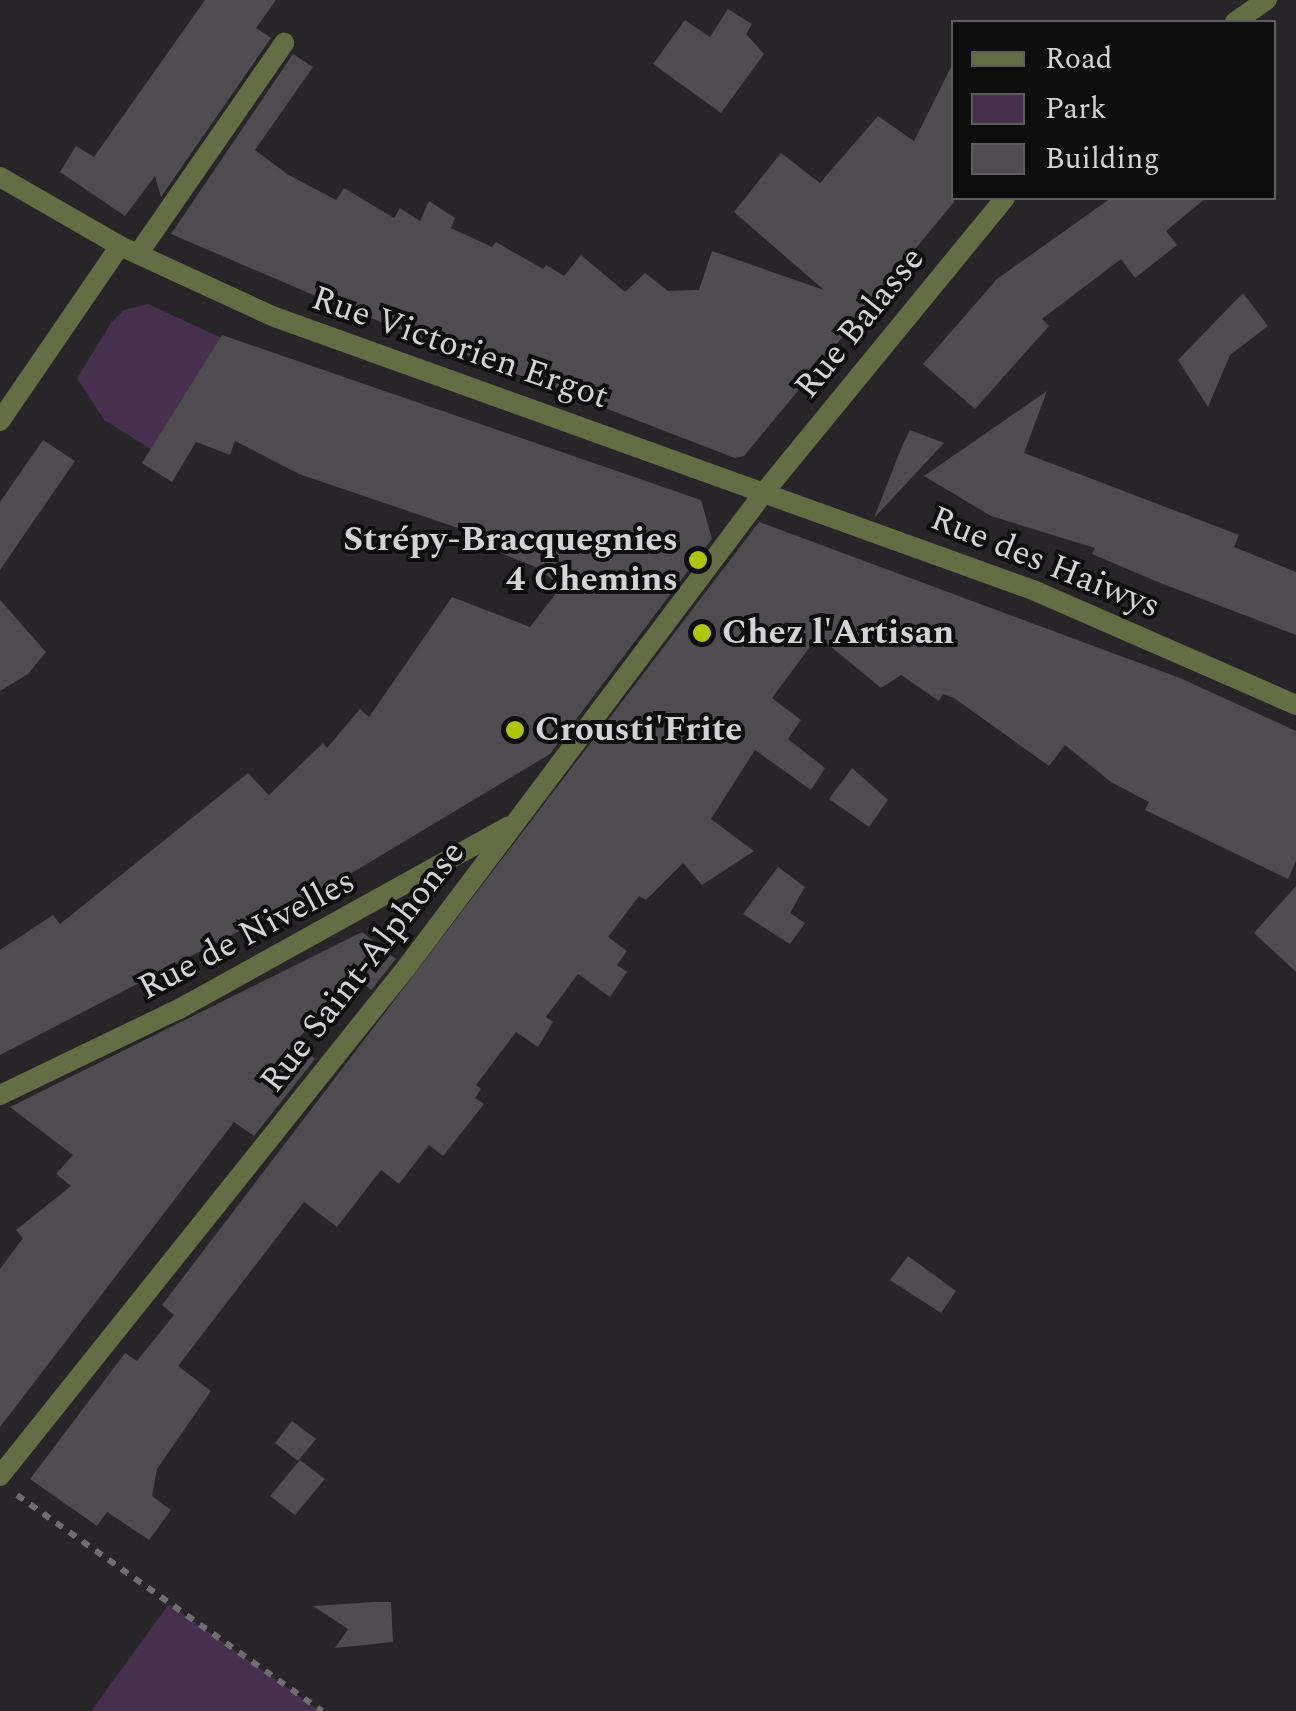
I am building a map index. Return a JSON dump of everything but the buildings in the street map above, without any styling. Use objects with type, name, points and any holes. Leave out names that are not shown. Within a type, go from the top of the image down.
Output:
[{"type":"street","points":[[1238,20],[1267,0]]},
{"type":"street","points":[[0,421],[284,44]]},
{"type":"street","name":"Rue Victorien Ergot","points":[[0,177],[129,250],[272,316],[766,490]]},
{"type":"street","name":"Rue Balasse","points":[[766,490],[1003,200]]},
{"type":"street","name":"Rue des Haiwys","points":[[766,490],[1033,590],[1296,705]]},
{"type":"street","name":"Rue Saint-Alphonse","points":[[0,1480],[519,821],[766,490]]},
{"type":"street","name":"Rue de Nivelles","points":[[0,1095],[179,1010],[519,821]]},
{"type":"path","points":[[0,1480],[322,1711]]},
{"type":"green space","points":[[148,304],[228,341],[157,453],[104,420],[77,378],[111,323],[124,310]]},
{"type":"green space","points":[[169,1604],[320,1711],[91,1711]]},
{"type":"place","name":"Strépy-Bracquegnies 4 Chemins","points":[[698,560]]},
{"type":"place","name":"Chez l'Artisan","points":[[702,633]]},
{"type":"place","name":"Crousti'Frite","points":[[515,730]]}]
